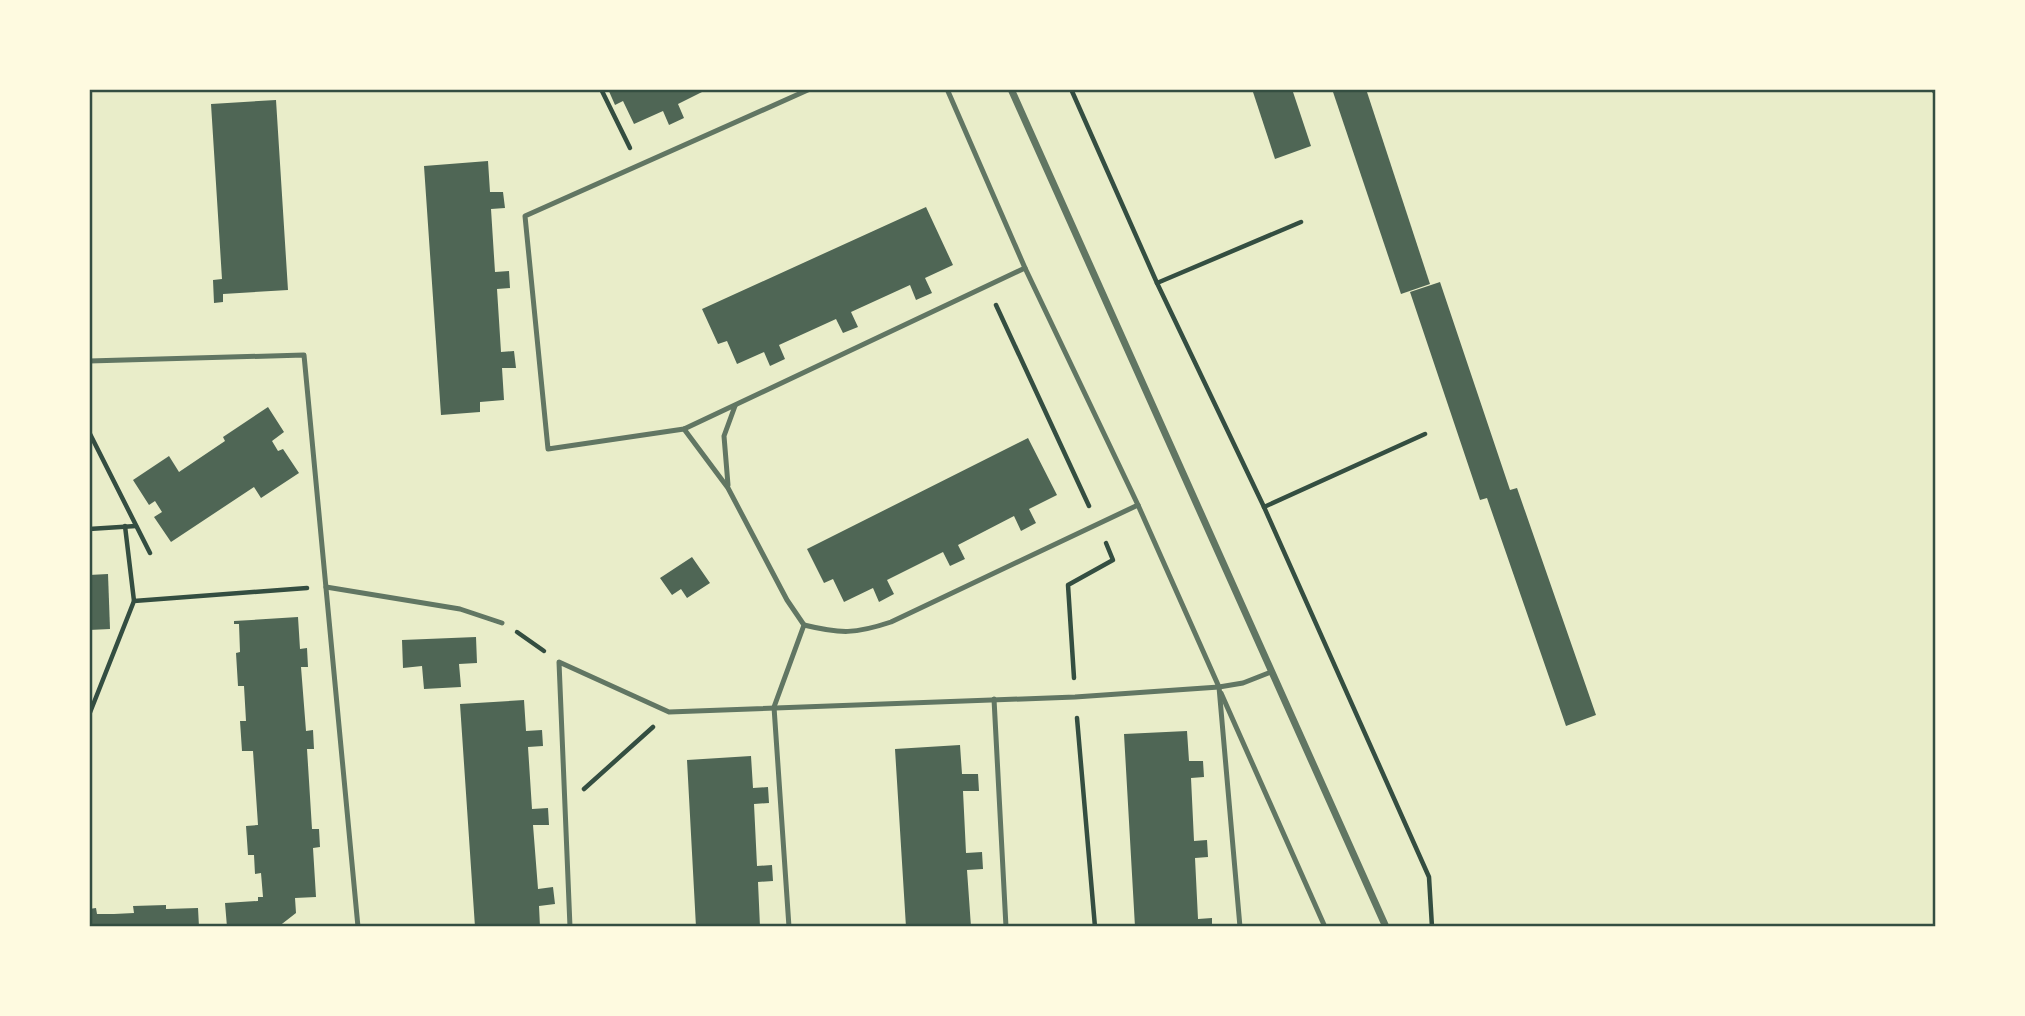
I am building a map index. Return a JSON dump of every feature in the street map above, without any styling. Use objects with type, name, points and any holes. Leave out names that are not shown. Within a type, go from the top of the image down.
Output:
[{"type":"street","points":[[1011,89],[1386,927]]},
{"type":"lane","points":[[810,89],[525,216],[548,449],[684,429],[1025,268]]},
{"type":"lane","points":[[947,89],[1025,268],[1138,505],[1325,927]]},
{"type":"lane","points":[[89,361],[304,355],[358,927]]},
{"type":"lane","points":[[729,488],[724,436],[736,405]]},
{"type":"lane","points":[[684,429],[729,488],[787,600],[804,625],[828,631],[861,632],[891,622],[1138,505]]},
{"type":"lane","points":[[326,587],[460,610],[502,623]]},
{"type":"lane","points":[[789,927],[775,707],[804,625]]},
{"type":"lane","points":[[570,927],[559,662],[669,712],[1075,696],[1219,687],[1243,683],[1271,672]]},
{"type":"lane","points":[[1219,687],[1240,927]]},
{"type":"lane","points":[[994,699],[1006,927]]},
{"type":"path","points":[[601,89],[638,164]]},
{"type":"path","points":[[1071,89],[1157,283],[1264,507],[1429,877],[1432,927]]},
{"type":"path","points":[[1933,89],[1936,94]]},
{"type":"path","points":[[1157,283],[1301,222]]},
{"type":"path","points":[[987,287],[1113,560],[1068,585],[1095,927]]},
{"type":"path","points":[[89,432],[150,553]]},
{"type":"path","points":[[1264,507],[1425,434]]},
{"type":"path","points":[[89,715],[134,600],[125,526]]},
{"type":"path","points":[[89,529],[136,526]]},
{"type":"path","points":[[134,600],[326,587]]},
{"type":"path","points":[[502,623],[559,662]]},
{"type":"path","points":[[565,807],[669,712]]},
{"type":"building","points":[[608,89],[708,89],[678,104],[684,118],[669,125],[663,111],[634,124],[623,101],[615,105]]},
{"type":"building","points":[[1252,89],[1292,89],[1311,146],[1275,159]]},
{"type":"building","points":[[1332,89],[1366,89],[1430,284],[1401,294]]},
{"type":"building","points":[[276,100],[288,290],[223,294],[223,302],[214,303],[213,280],[222,279],[211,104]]},
{"type":"building","points":[[488,161],[490,192],[503,192],[505,208],[491,209],[495,272],[509,271],[510,288],[497,289],[501,352],[514,351],[516,368],[502,368],[504,400],[480,402],[480,412],[441,415],[424,166]]},
{"type":"building","points":[[926,207],[953,265],[925,278],[932,293],[916,300],[910,285],[851,312],[858,327],[843,333],[836,319],[779,345],[785,359],[770,366],[764,352],[737,364],[727,341],[718,344],[702,309]]},
{"type":"building","points":[[1440,282],[1510,490],[1517,488],[1596,715],[1566,726],[1487,498],[1480,500],[1410,292]]},
{"type":"building","points":[[268,407],[284,432],[272,441],[278,451],[283,449],[299,473],[261,498],[254,487],[171,542],[154,517],[162,512],[155,501],[149,505],[133,480],[169,456],[179,472],[225,441],[223,437]]},
{"type":"building","points":[[1028,438],[1057,495],[1029,509],[1036,523],[1021,531],[1014,516],[958,545],[965,559],[950,566],[943,552],[887,580],[894,594],[879,602],[873,588],[844,602],[833,579],[824,583],[807,549]]},
{"type":"building","points":[[692,557],[710,583],[687,598],[681,589],[672,595],[660,578]]},
{"type":"building","points":[[108,574],[110,629],[89,630],[89,575]]},
{"type":"building","points":[[298,617],[300,649],[307,648],[308,667],[301,667],[306,731],[313,730],[314,749],[307,749],[312,829],[319,829],[320,847],[313,848],[316,897],[295,898],[296,913],[278,927],[227,927],[225,903],[258,901],[258,897],[263,897],[261,873],[255,874],[254,855],[248,855],[246,826],[258,825],[253,751],[242,751],[240,721],[246,721],[244,686],[238,686],[236,653],[240,652],[239,624],[234,624],[234,621]]},
{"type":"building","points":[[476,637],[477,663],[459,664],[461,687],[424,689],[422,666],[403,668],[402,640]]},
{"type":"building","points":[[524,700],[526,731],[542,730],[543,746],[528,747],[532,809],[548,808],[549,825],[533,825],[538,889],[553,887],[555,904],[539,906],[540,927],[475,927],[460,704]]},
{"type":"building","points":[[1187,731],[1189,761],[1203,761],[1204,777],[1191,778],[1194,841],[1207,840],[1208,857],[1195,858],[1198,919],[1212,918],[1212,927],[1135,927],[1124,734]]},
{"type":"building","points":[[960,745],[962,774],[978,774],[979,791],[963,791],[966,853],[982,852],[983,869],[967,870],[971,927],[906,927],[895,749]]},
{"type":"building","points":[[751,756],[753,788],[768,787],[769,803],[754,804],[757,866],[772,865],[773,881],[758,882],[760,927],[696,927],[687,760]]},
{"type":"building","points":[[166,905],[166,909],[198,908],[199,927],[89,927],[89,909],[96,908],[97,914],[134,913],[133,906]]}]
